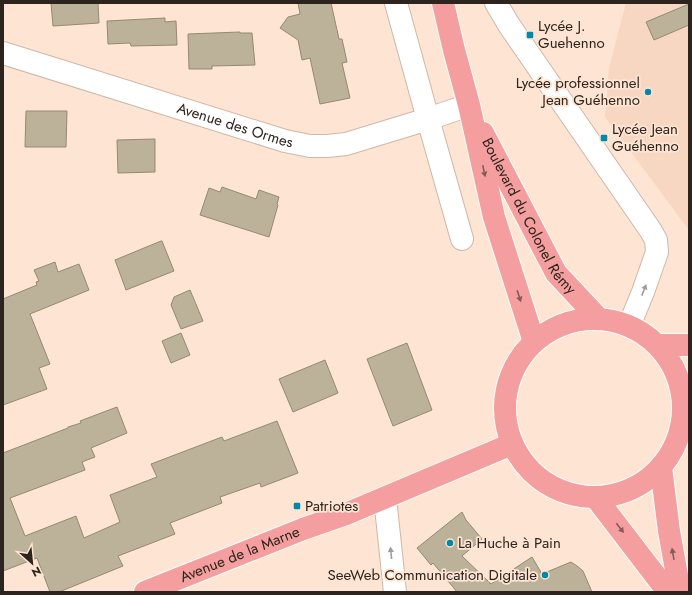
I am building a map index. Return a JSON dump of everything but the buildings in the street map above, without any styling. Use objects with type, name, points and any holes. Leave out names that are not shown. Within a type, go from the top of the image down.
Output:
[{"type":"main road","name":"Boulevard du Colonel Rémy","points":[[443,3],[469,105],[494,217],[534,342]]},
{"type":"main road","name":"Boulevard du Colonel Rémy","points":[[469,105],[556,273],[599,319]]},
{"type":"main road","points":[[599,319],[629,326],[644,334],[658,345],[673,366],[682,391],[686,413],[676,444],[661,467],[643,483],[620,493],[596,498],[570,494],[546,484],[526,466],[512,444],[504,417],[506,390],[516,364],[534,342],[553,329],[568,323],[599,319]]},
{"type":"main road","points":[[658,345],[689,346]]},
{"type":"main road","name":"Avenue de la Marne","points":[[145,592],[303,529],[346,514],[512,444]]},
{"type":"main road","points":[[661,467],[669,531],[680,592]]},
{"type":"main road","points":[[596,498],[668,592]]},
{"type":"street","points":[[396,3],[462,239]]},
{"type":"street","points":[[496,3],[498,9],[513,31],[652,231],[656,240],[657,252],[629,326]]},
{"type":"street","name":"Avenue des Ormes","points":[[3,53],[284,141],[310,146],[346,144],[469,105]]},
{"type":"street","points":[[385,498],[395,592]]},
{"type":"shaded area","name":"Lycée professionnel Jean Guéhenno","points":[[626,3],[689,3],[689,230],[605,117],[609,68]]},
{"type":"place","name":"Lycée J. Guehenno","points":[[530,35]]},
{"type":"place","name":"Lycée professionnel Jean Guéhenno","points":[[648,92]]},
{"type":"place","name":"Lycée Jean Guéhenno","points":[[604,138]]},
{"type":"place","name":"Patriotes","points":[[297,506]]},
{"type":"place","name":"La Huche à Pain","points":[[450,543]]},
{"type":"place","name":"SeeWeb Communication Digitale","points":[[545,575]]}]
